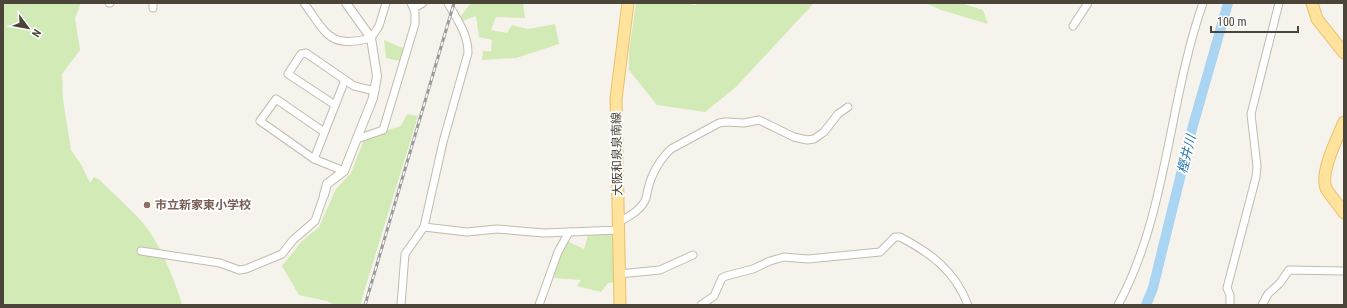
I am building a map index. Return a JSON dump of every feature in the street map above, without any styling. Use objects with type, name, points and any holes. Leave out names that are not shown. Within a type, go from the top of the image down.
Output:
[{"type":"main road","name":"大阪和泉泉南線","points":[[620,305],[616,99],[628,3]]},
{"type":"main road","points":[[1312,3],[1317,19],[1344,53]]},
{"type":"main road","points":[[1344,122],[1328,162],[1326,184],[1326,189],[1344,213]]},
{"type":"street","points":[[304,3],[333,39],[345,43],[371,38],[379,26],[386,3]]},
{"type":"street","points":[[141,250],[220,262],[239,270],[244,270],[282,254],[293,240],[315,221],[328,184],[344,171],[375,91],[377,66],[371,38],[346,3]]},
{"type":"street","points":[[357,140],[383,130],[415,24],[416,12],[412,5],[423,3]]},
{"type":"street","points":[[401,305],[405,254],[424,227],[443,142],[468,53],[467,37],[448,3]]},
{"type":"street","points":[[1073,26],[1088,3]]},
{"type":"street","points":[[1118,305],[1130,280],[1152,215],[1192,38],[1202,3]]},
{"type":"street","points":[[1230,305],[1230,295],[1227,288],[1256,177],[1257,166],[1251,114],[1280,3]]},
{"type":"street","points":[[335,105],[288,74],[301,54],[306,53],[354,86],[375,91]]},
{"type":"street","points":[[314,159],[345,80]]},
{"type":"street","points":[[324,132],[276,99],[260,121],[314,159],[344,171]]},
{"type":"street","points":[[424,227],[467,232],[497,229],[544,233],[569,232],[619,226],[644,202],[658,164],[665,154],[671,149],[719,123],[744,123],[759,120],[794,137],[807,140],[819,137],[838,114],[848,107]]},
{"type":"street","points":[[539,305],[558,252],[569,232]]},
{"type":"street","points":[[701,305],[714,296],[722,278],[726,276],[753,269],[770,261],[784,258],[808,259],[880,252],[895,237],[900,237],[933,257],[950,272],[968,305]]},
{"type":"street","points":[[620,274],[660,270],[693,255]]},
{"type":"street","points":[[1262,305],[1268,294],[1280,283],[1289,270],[1344,270]]},
{"type":"green space","points":[[3,3],[81,3],[75,18],[80,50],[62,74],[63,100],[71,150],[82,166],[90,183],[94,177],[100,180],[146,227],[157,243],[167,264],[182,305],[3,305]]},
{"type":"green space","points":[[471,3],[523,3],[525,18],[496,17],[491,30],[507,33],[512,25],[528,29],[555,24],[559,44],[516,58],[482,60],[483,51],[491,51],[492,40],[479,37],[476,16],[462,21],[460,17]]},
{"type":"green space","points":[[636,3],[686,3],[695,5],[697,3],[814,3],[736,87],[705,112],[657,105],[629,70],[629,52]]},
{"type":"green space","points":[[925,3],[961,3],[983,10],[988,24],[941,10]]},
{"type":"green space","points":[[384,40],[405,49],[400,61],[386,58]]},
{"type":"green space","points":[[407,114],[418,116],[360,305],[335,305],[327,301],[299,295],[282,266],[302,241],[319,227],[336,189],[351,173],[363,142],[388,130],[401,126]]},
{"type":"green space","points":[[589,232],[615,234],[616,282],[608,283],[601,292],[577,286],[581,280],[554,278],[556,262],[567,241],[584,249]]},
{"type":"waterway","name":"樫井川","points":[[1146,305],[1153,288],[1192,129],[1228,3]]},
{"type":"railway","points":[[365,305],[454,3]]},
{"type":"place","name":"市立新家東小学校","points":[[147,205]]}]
